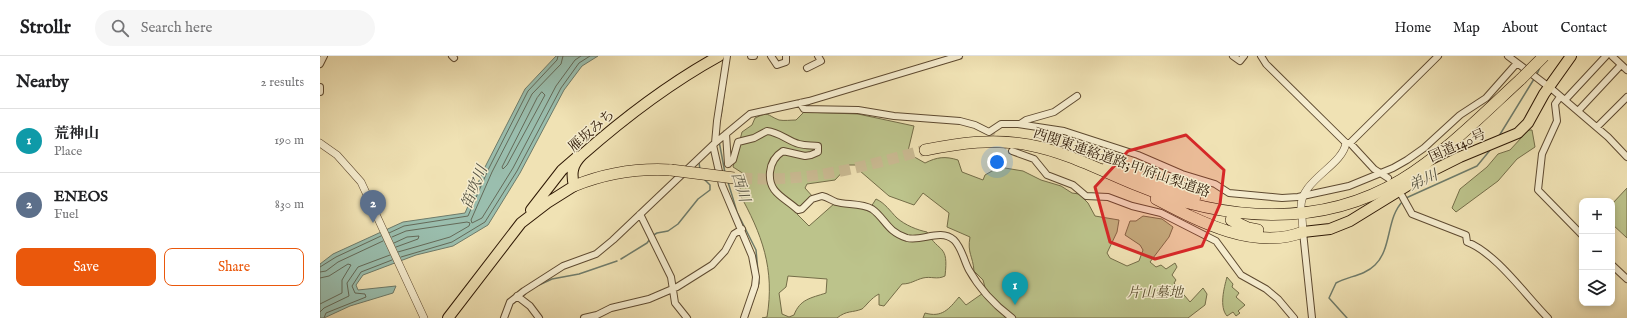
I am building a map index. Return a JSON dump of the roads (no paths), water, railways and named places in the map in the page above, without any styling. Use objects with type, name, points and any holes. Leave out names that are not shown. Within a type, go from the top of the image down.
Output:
[{"type":"highway","name":"雁坂みち","points":[[574,186],[572,171],[574,165],[582,154],[654,97],[719,56]]},
{"type":"highway","name":"西関東連絡道路;甲府山梨道路","points":[[925,150],[977,141],[1031,145],[1052,151],[1160,194],[1219,211],[1272,215],[1320,210],[1364,198],[1417,170],[1447,146],[1521,79],[1544,56]]},
{"type":"highway","name":"国道140号","points":[[1303,232],[1330,229],[1350,221],[1428,173],[1478,149],[1511,137],[1528,123],[1544,94],[1571,56]]},
{"type":"highway","points":[[1031,145],[1073,154],[1179,189],[1196,197]]},
{"type":"highway","points":[[1052,151],[1117,180],[1189,216],[1220,228],[1254,236],[1280,238],[1290,238],[1303,232]]},
{"type":"highway","points":[[448,318],[562,170],[572,160],[582,154]]},
{"type":"highway","points":[[522,223],[542,206],[574,186],[620,172],[671,170],[741,178]]},
{"type":"highway","points":[[1231,220],[1255,230],[1303,232]]},
{"type":"street","points":[[320,64],[324,56]]},
{"type":"street","points":[[727,56],[714,144],[722,185],[742,229],[752,256],[756,277],[752,298],[744,318]]},
{"type":"street","points":[[771,56],[777,65],[786,62],[786,56]]},
{"type":"street","points":[[807,68],[821,61],[818,56]]},
{"type":"street","points":[[504,318],[510,302],[517,296],[563,266],[596,254],[613,240],[714,144],[750,114],[800,103],[959,56]]},
{"type":"street","points":[[1233,56],[1240,61],[1244,56]]},
{"type":"street","points":[[1261,56],[1266,64],[1374,169],[1388,178]]},
{"type":"street","points":[[1301,209],[1302,196],[1343,151],[1348,143],[1438,56]]},
{"type":"street","points":[[1508,56],[1517,64],[1531,72],[1542,82]]},
{"type":"street","points":[[1580,234],[1538,190],[1542,154],[1556,121],[1555,104],[1606,56]]},
{"type":"street","points":[[1612,56],[1627,70]]},
{"type":"street","points":[[800,103],[804,110],[858,110],[894,116],[960,121],[975,125],[989,132],[1001,124],[1020,124],[1064,131],[1146,158],[1182,174],[1215,184],[1229,193],[1282,198],[1340,189],[1382,173],[1413,156],[1460,115],[1486,98],[1517,64]]},
{"type":"street","points":[[1578,111],[1621,65]]},
{"type":"street","points":[[320,87],[320,92]]},
{"type":"street","points":[[1553,90],[1597,127],[1627,156]]},
{"type":"street","points":[[1020,124],[1026,120],[1054,112],[1077,96]]},
{"type":"street","points":[[1597,127],[1627,97]]},
{"type":"street","points":[[726,134],[728,164],[732,162],[738,142],[754,138],[767,131],[778,134],[787,140],[800,145],[818,146],[818,152],[811,156],[788,151],[783,151],[779,154],[770,167],[770,184],[774,191],[798,210],[802,209],[812,199],[822,196],[835,202],[872,210],[889,228],[906,238],[930,235],[946,236],[951,238],[958,245],[970,271],[985,291],[997,306],[1012,318]]},
{"type":"street","points":[[320,142],[342,160],[361,182],[424,318]]},
{"type":"street","points":[[1012,151],[1034,159],[1047,175],[1073,185],[1086,196],[1108,197],[1132,206],[1161,213],[1216,241],[1241,275],[1278,299],[1294,318]]},
{"type":"street","points":[[1402,196],[1412,214],[1419,218],[1431,220],[1466,235],[1467,242],[1475,245],[1509,274],[1548,318]]},
{"type":"street","points":[[640,214],[671,277],[675,303],[687,318]]},
{"type":"street","points":[[1302,217],[1312,318]]},
{"type":"street","points":[[584,318],[673,289],[712,265],[725,251],[734,234],[742,229]]},
{"type":"street","points":[[1615,268],[1627,279]]},
{"type":"street","points":[[517,296],[530,306],[539,318]]},
{"type":"water","points":[[556,56],[598,56],[582,66],[564,90],[520,173],[488,225],[453,246],[416,255],[363,275],[356,285],[358,290],[396,286],[393,293],[350,306],[324,318],[320,318],[320,264],[333,254],[403,222],[465,213],[484,169],[525,89]]},
{"type":"waterway","name":"弟川","points":[[1537,74],[1541,65]]},
{"type":"waterway","name":"弟川","points":[[1499,136],[1534,79]]},
{"type":"waterway","name":"西川","points":[[721,116],[726,80]]},
{"type":"waterway","name":"西川","points":[[719,127],[719,138]]},
{"type":"waterway","name":"西川","points":[[719,141],[725,173]]},
{"type":"waterway","name":"弟川","points":[[1406,198],[1477,166],[1491,149]]},
{"type":"waterway","points":[[699,162],[700,170]]},
{"type":"waterway","points":[[652,236],[657,233],[668,231],[678,224],[698,199],[710,190],[710,185],[704,179]]},
{"type":"waterway","name":"西川","points":[[728,182],[737,212],[756,250],[759,283],[747,318]]},
{"type":"waterway","name":"弟川","points":[[1347,318],[1329,298],[1336,283],[1361,274],[1371,269],[1375,265],[1384,251],[1394,216],[1403,201]]},
{"type":"waterway","points":[[621,259],[647,243],[650,239]]},
{"type":"waterway","points":[[539,285],[552,279],[579,274],[617,261]]},
{"type":"tunnel","points":[[989,132],[1012,151]]},
{"type":"tunnel","points":[[741,178],[766,179],[812,176],[856,168],[925,150]]},
{"type":"place","name":"ENEOS","points":[[373,223]]},
{"type":"place","name":"荒神山","points":[[1015,305]]},
{"type":"water label","name":"笛吹川","points":[[474,187]]},
{"type":"park label","name":"片山墓地","points":[[1155,292]]}]
